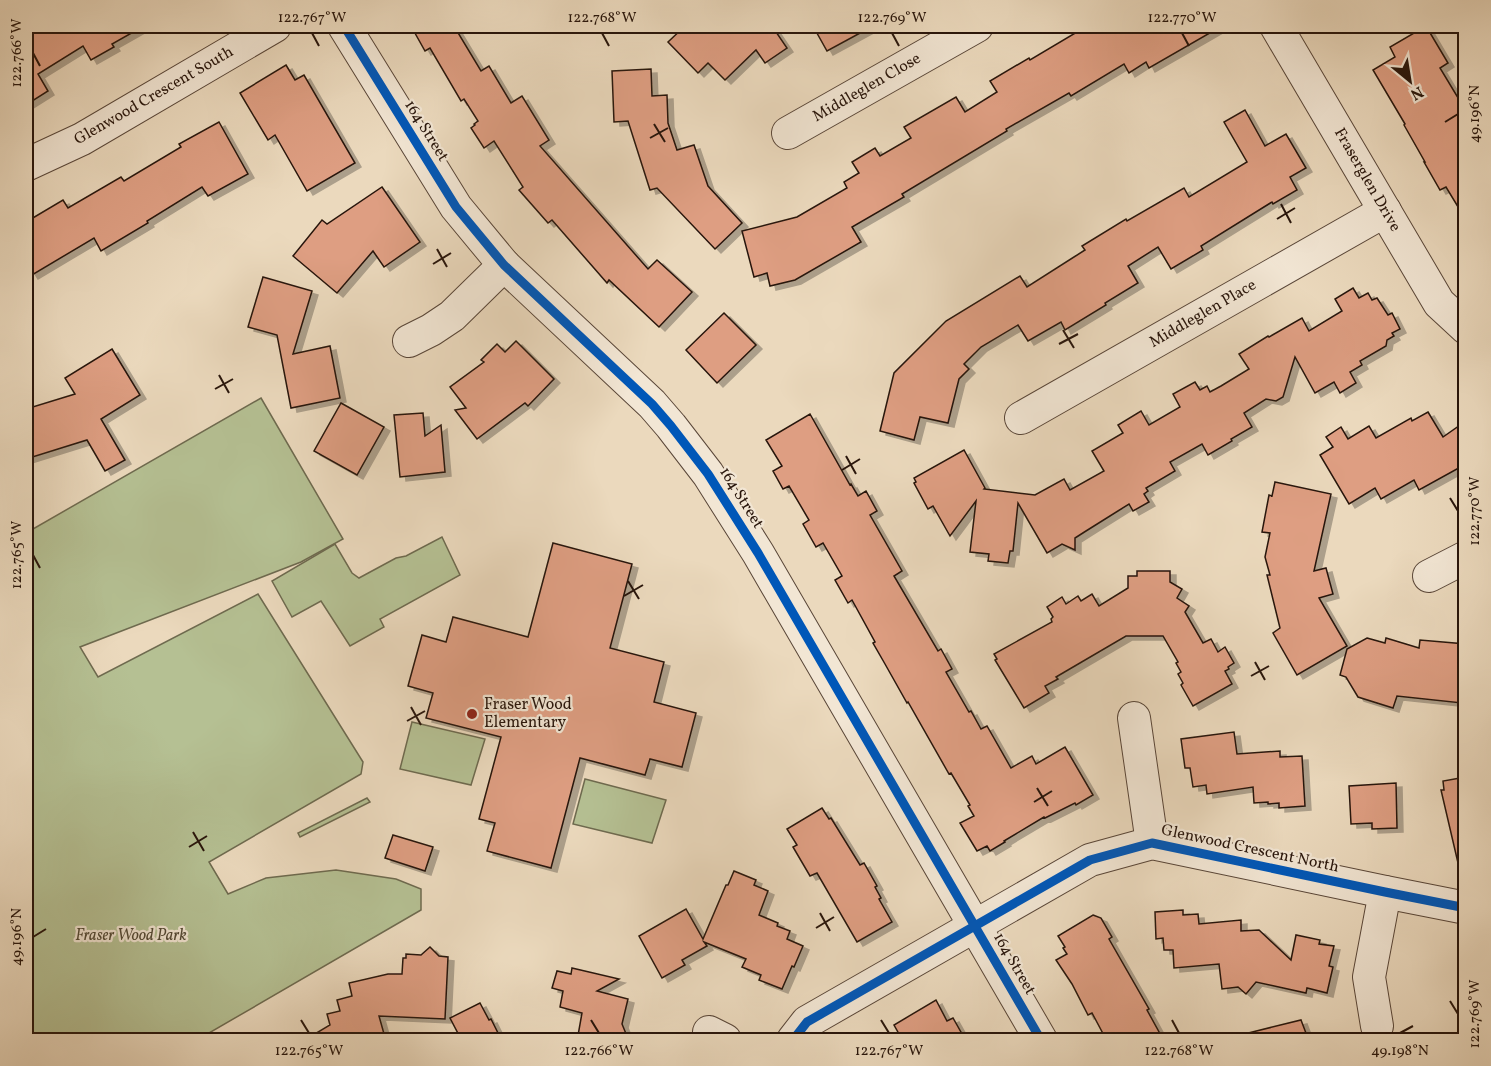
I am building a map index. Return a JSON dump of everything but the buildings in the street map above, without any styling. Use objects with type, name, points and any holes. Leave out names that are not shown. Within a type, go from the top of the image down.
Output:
[{"type":"street","name":"Glenwood Crescent South","points":[[27,163],[82,139],[275,26]]},
{"type":"street","name":"164 Street","points":[[344,26],[456,207],[504,265],[652,404],[708,474],[763,561],[1041,1041]]},
{"type":"street","name":"Middleglen Close","points":[[788,133],[977,26]]},
{"type":"street","name":"Fraserglen Drive","points":[[1276,26],[1439,303],[1466,328]]},
{"type":"street","name":"Middleglen Place","points":[[1021,418],[1385,211]]},
{"type":"street","points":[[409,341],[452,316],[504,265]]},
{"type":"street","points":[[1429,576],[1466,557]]},
{"type":"street","points":[[1134,718],[1152,843]]},
{"type":"street","name":"Glenwood Crescent North","points":[[793,1041],[807,1022],[1090,860],[1152,843],[1466,908]]},
{"type":"street","points":[[1377,1026],[1369,976],[1385,892]]},
{"type":"green space","name":"Fraser Wood Park","points":[[261,398],[343,539],[301,562],[80,647],[98,677],[258,594],[363,762],[361,774],[209,862],[228,894],[266,878],[336,870],[396,879],[421,889],[421,910],[197,1040],[26,1040],[26,533]]},
{"type":"green space","points":[[442,537],[460,575],[380,619],[384,627],[350,646],[321,601],[292,617],[272,581],[335,544],[352,573],[359,578]]},
{"type":"green space","points":[[412,722],[485,739],[471,785],[400,769]]},
{"type":"green space","points":[[585,779],[666,800],[652,843],[573,824]]},
{"type":"green space","points":[[367,798],[370,802],[300,837],[298,833]]},
{"type":"cycle path","points":[[344,26],[456,207],[504,265],[652,404],[708,474],[758,553],[1041,1040]]},
{"type":"cycle path","points":[[793,1040],[807,1022],[1090,860],[1152,843],[1466,908]]},
{"type":"place","name":"Fraser Wood Elementary","points":[[472,714]]}]
